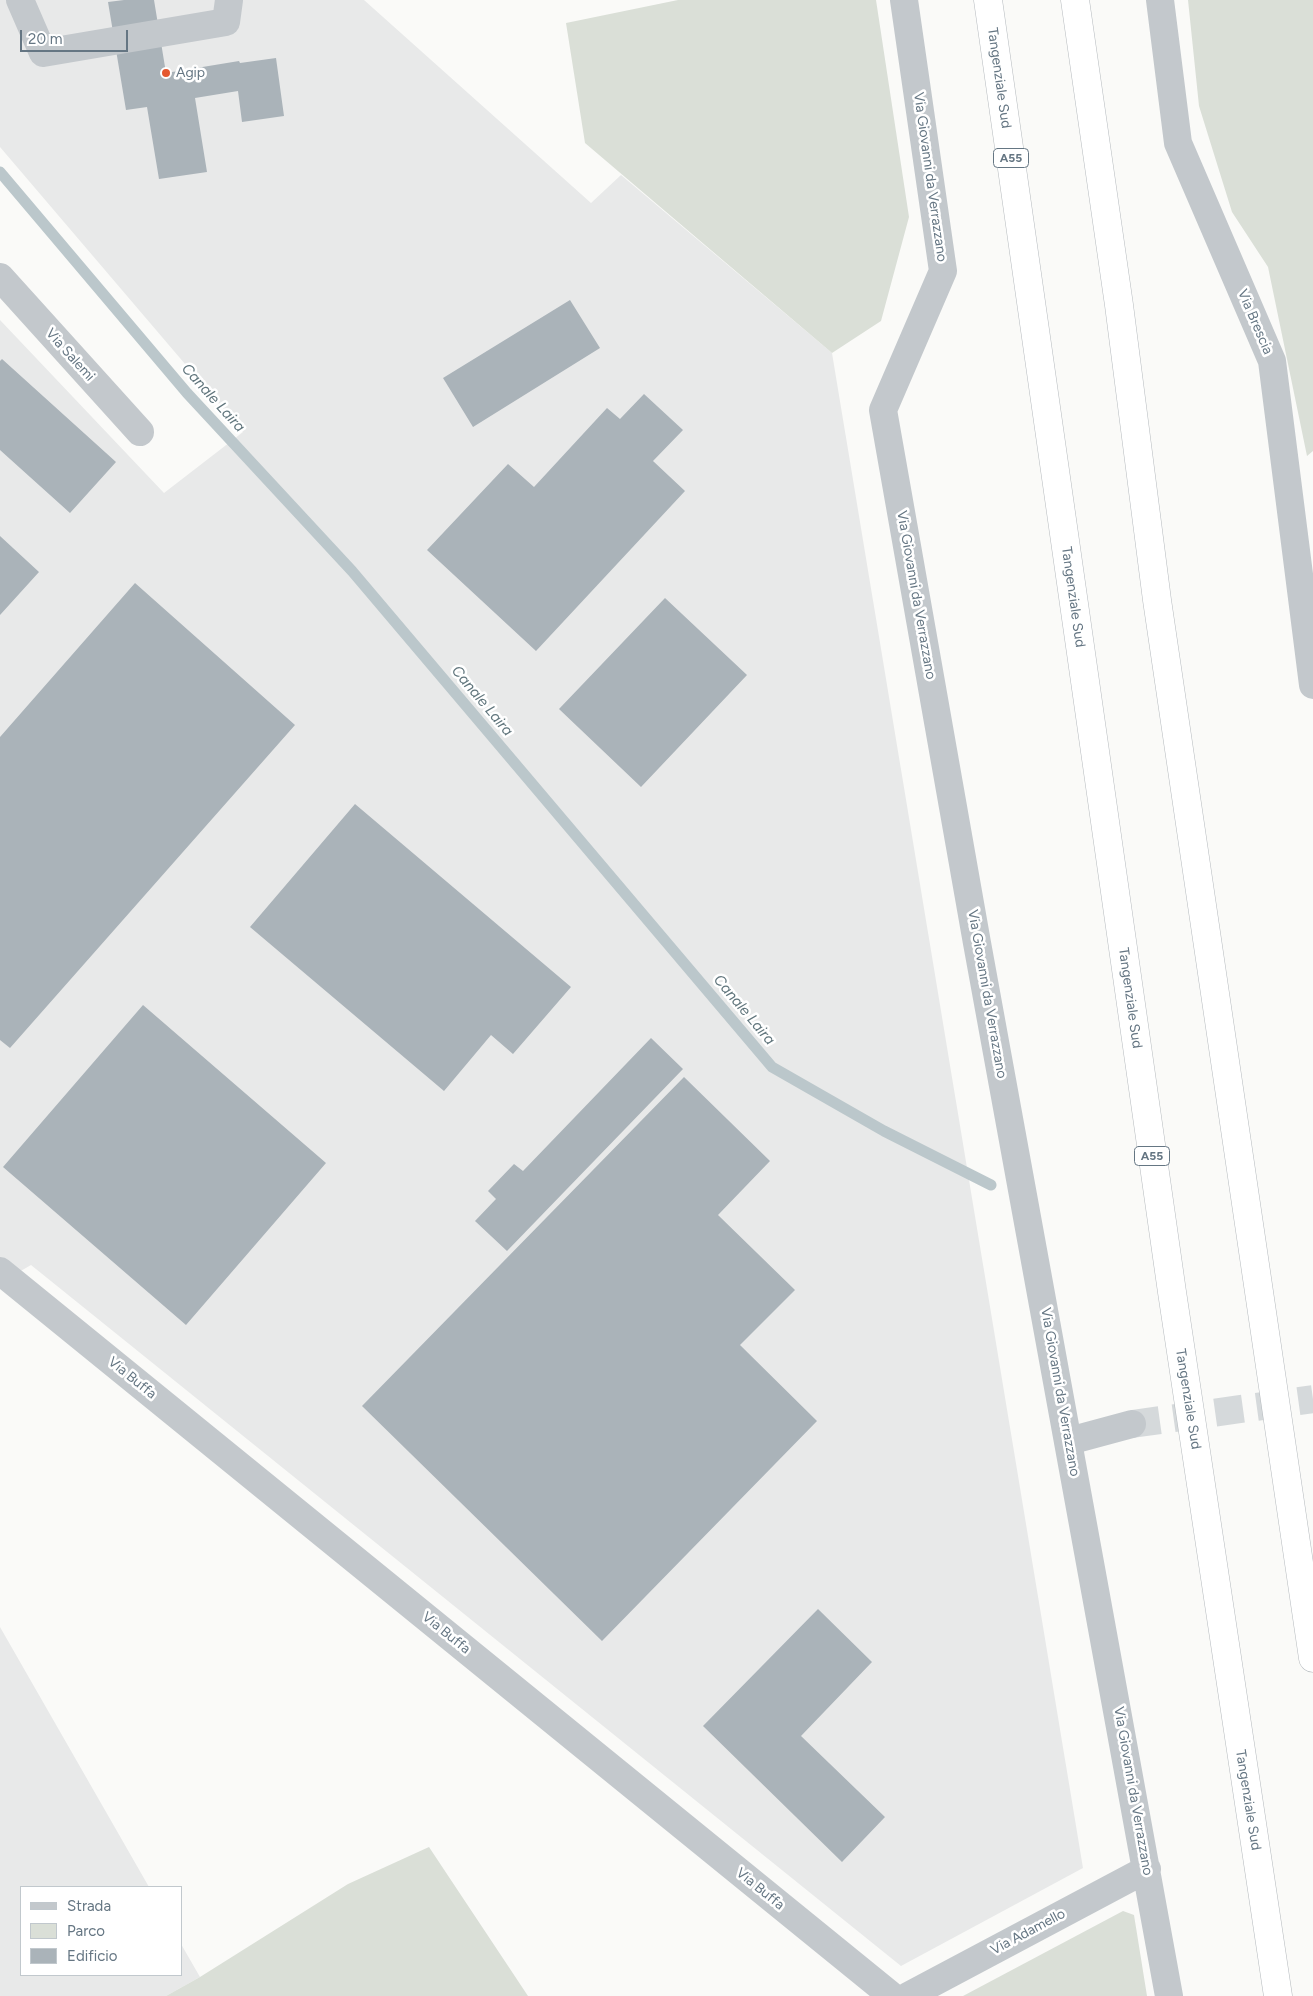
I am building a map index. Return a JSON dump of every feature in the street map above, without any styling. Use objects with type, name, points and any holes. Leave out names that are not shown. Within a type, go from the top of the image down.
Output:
[{"type":"highway","name":"Tangenziale Sud","points":[[988,0],[1172,1292],[1278,1996]]},
{"type":"highway","points":[[1075,0],[1119,305],[1158,609],[1313,1658]]},
{"type":"street","points":[[20,0],[43,53],[226,22],[229,0]]},
{"type":"street","name":"Via Giovanni da Verrazzano","points":[[904,0],[943,271],[883,410],[979,953],[1169,1996]]},
{"type":"street","name":"Via Brescia","points":[[1160,0],[1178,143],[1272,361],[1313,685]]},
{"type":"street","name":"Via Salemi","points":[[0,277],[140,432]]},
{"type":"street","name":"Via Buffa","points":[[0,1271],[892,1996]]},
{"type":"street","points":[[1069,1441],[1132,1424]]},
{"type":"street","name":"Via Adamello","points":[[908,1996],[1147,1869]]},
{"type":"shaded area","points":[[0,0],[364,0],[591,203],[621,175],[832,353],[1083,1868],[901,1966],[31,1265],[0,1283],[0,320],[164,493],[243,432],[0,147]]},
{"type":"shaded area","points":[[0,1627],[148,1886],[20,1886],[20,1976],[182,1976],[182,1946],[200,1977],[166,1996],[0,1996]]},
{"type":"green space","points":[[678,0],[876,0],[909,217],[881,321],[832,353],[585,143],[566,23]]},
{"type":"green space","points":[[1188,0],[1313,0],[1313,451],[1307,456],[1268,267],[1232,212],[1199,106]]},
{"type":"green space","points":[[429,1847],[528,1996],[166,1996],[200,1977],[348,1884]]},
{"type":"green space","points":[[1123,1911],[1134,1915],[1147,1996],[963,1996]]},
{"type":"building","points":[[154,0],[166,73],[239,61],[240,63],[276,58],[284,116],[242,122],[238,91],[195,98],[207,172],[159,179],[147,107],[126,110],[108,2]]},
{"type":"building","points":[[570,300],[600,348],[473,427],[443,378]]},
{"type":"building","points":[[2,359],[116,462],[70,513],[0,450],[0,361]]},
{"type":"building","points":[[644,394],[683,430],[653,461],[685,491],[536,651],[427,550],[508,464],[534,487],[607,408],[620,419]]},
{"type":"building","points":[[0,536],[39,572],[0,615]]},
{"type":"building","points":[[135,583],[295,725],[10,1048],[0,1040],[0,737]]},
{"type":"building","points":[[665,598],[747,675],[641,787],[559,709]]},
{"type":"building","points":[[355,804],[571,987],[513,1054],[491,1035],[444,1091],[250,927]]},
{"type":"building","points":[[143,1005],[326,1163],[186,1325],[3,1167]]},
{"type":"building","points":[[651,1038],[683,1069],[507,1251],[475,1221],[496,1199],[488,1191],[514,1164],[523,1171]]},
{"type":"building","points":[[684,1077],[770,1161],[718,1215],[795,1290],[740,1345],[817,1421],[602,1641],[362,1406]]},
{"type":"building","points":[[818,1609],[872,1662],[801,1736],[885,1817],[842,1862],[703,1726]]},
{"type":"waterway","name":"Canale Laira","points":[[0,172],[187,393],[352,571],[772,1067],[884,1131],[991,1185]]},
{"type":"tunnel","points":[[1132,1424],[1313,1399]]},
{"type":"place","name":"Agip","points":[[166,73]]}]
